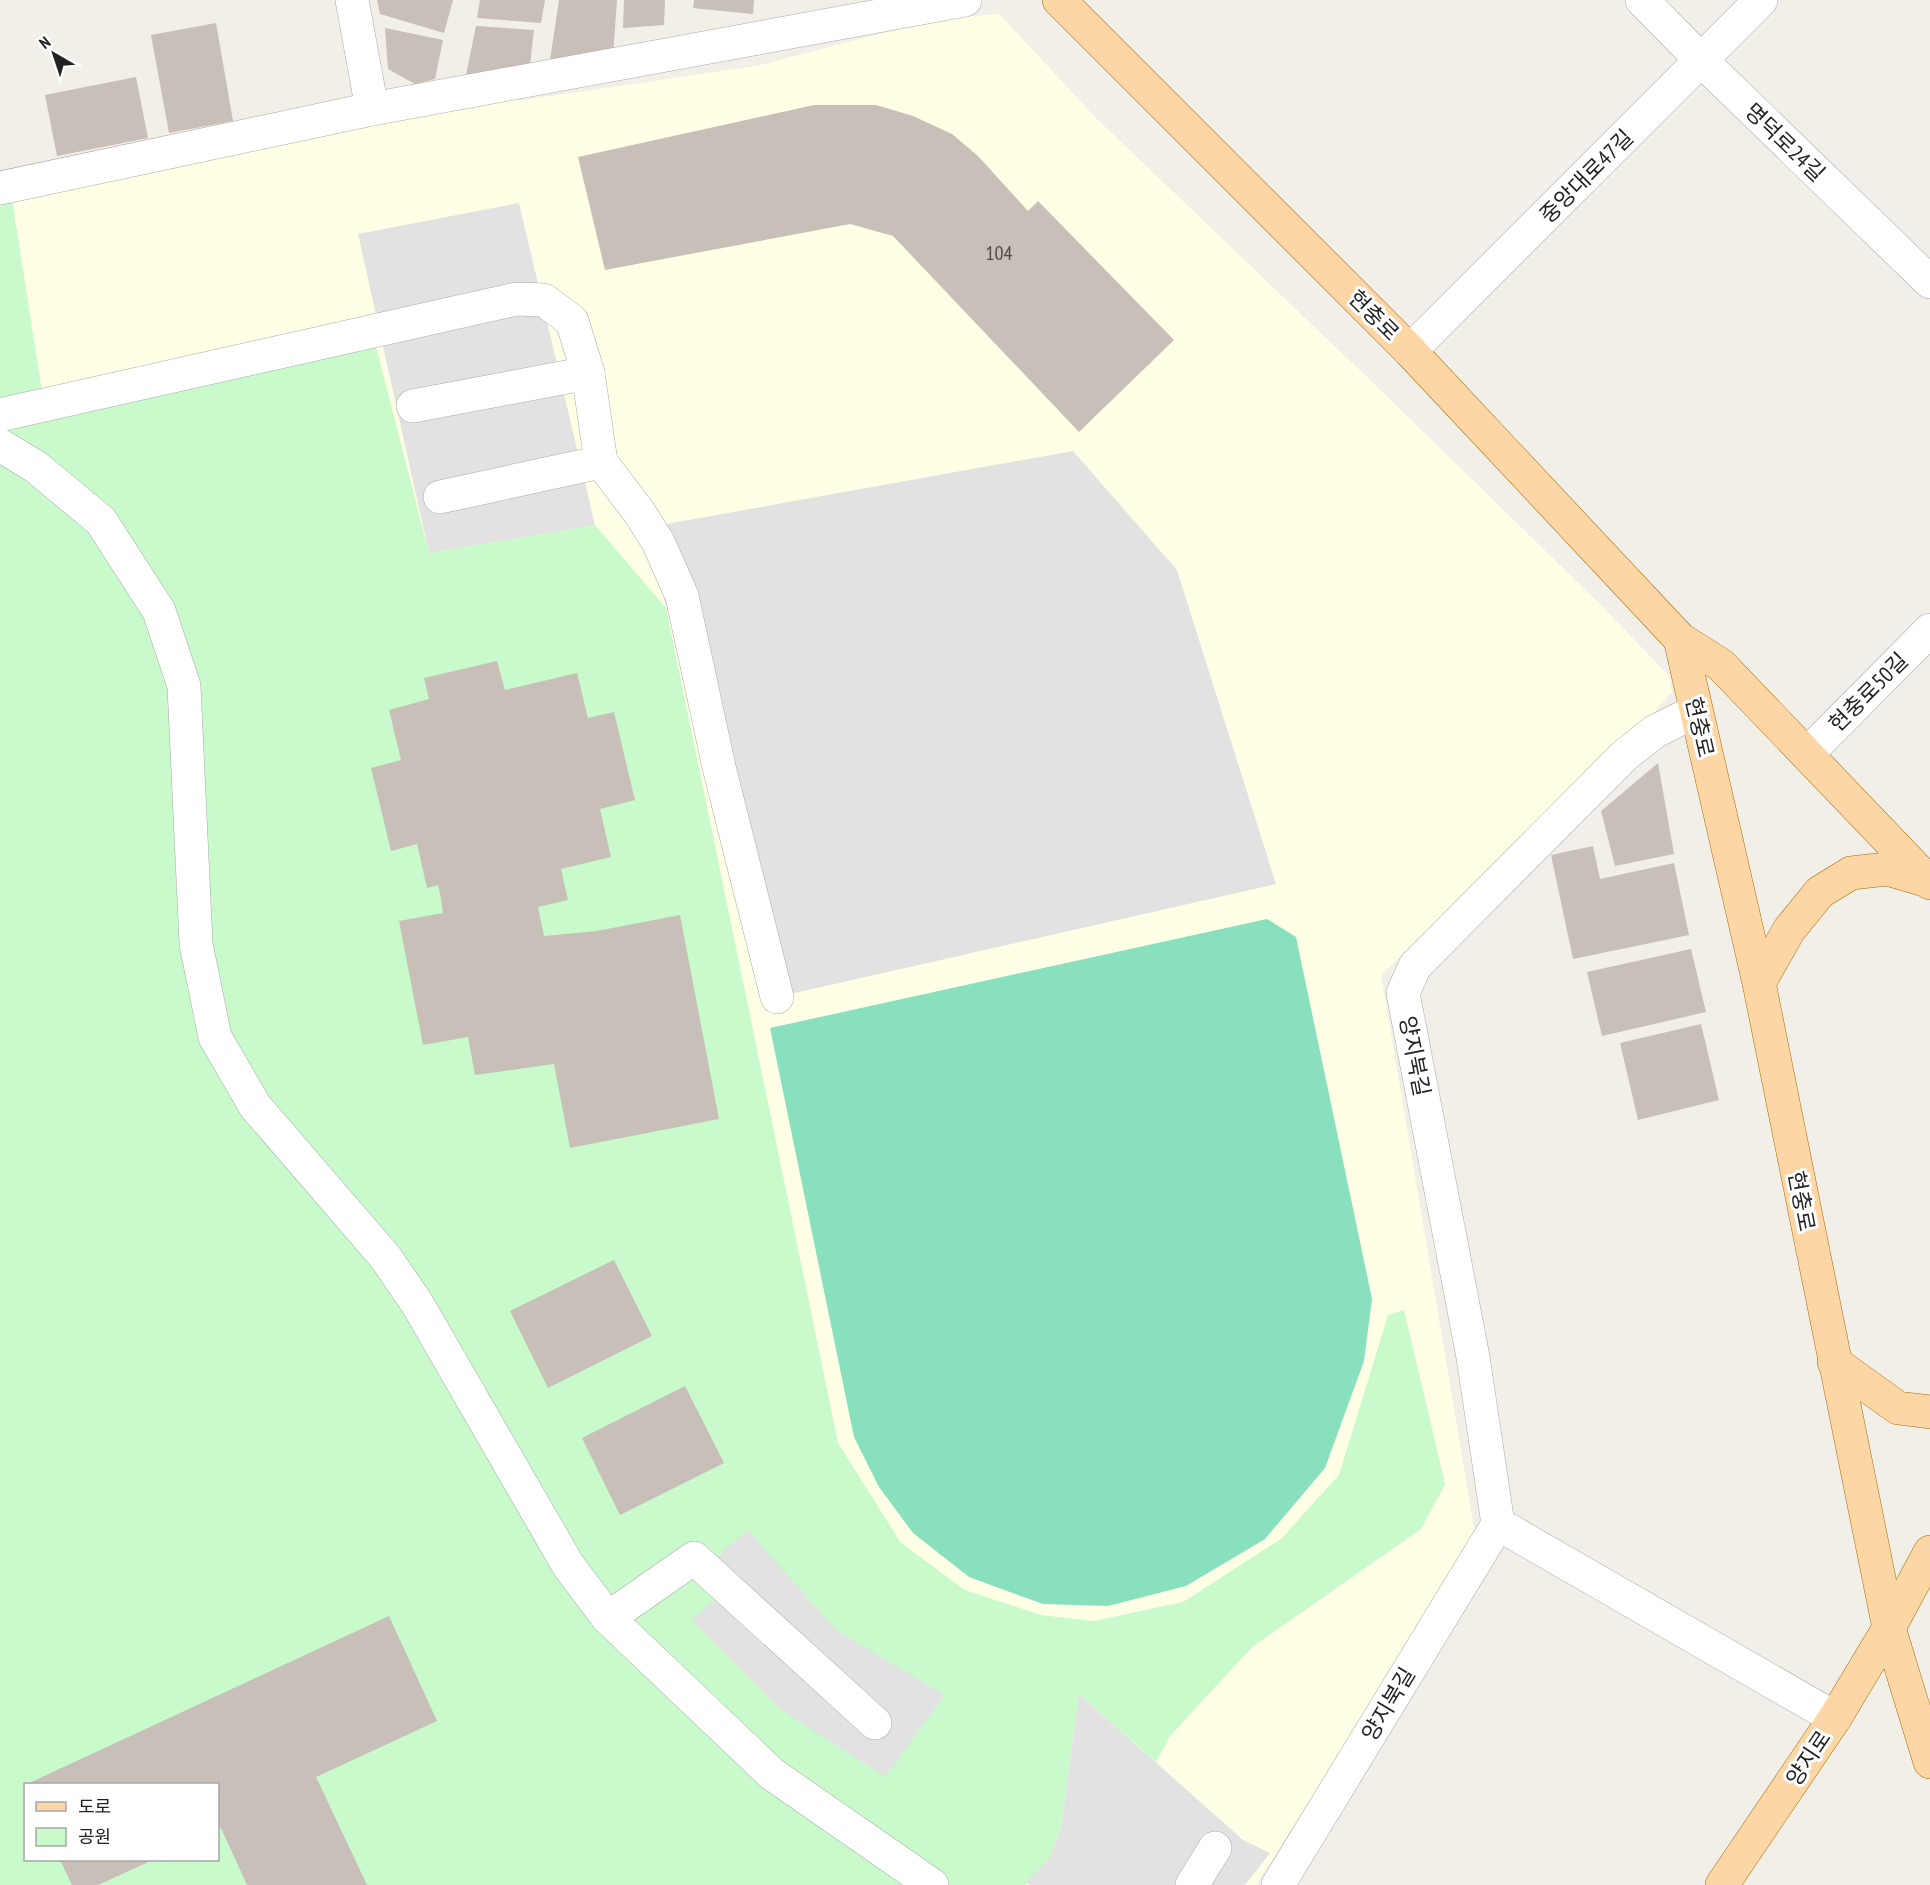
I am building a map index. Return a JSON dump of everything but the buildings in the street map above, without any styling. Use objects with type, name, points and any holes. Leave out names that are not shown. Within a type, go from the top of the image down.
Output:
[{"type":"main road","name":"현충로","points":[[1059,0],[1410,351],[1680,639],[1720,665],[1930,882]]},
{"type":"main road","name":"현충로","points":[[1680,639],[1759,983],[1889,1628],[1930,1762]]},
{"type":"main road","points":[[1759,983],[1788,930],[1820,892],[1851,873],[1887,869],[1930,882]]},
{"type":"main road","points":[[1834,1362],[1898,1408],[1930,1412]]},
{"type":"main road","name":"양지로","points":[[1722,1885],[1835,1718],[1889,1628],[1930,1552]]},
{"type":"street","points":[[352,0],[372,109]]},
{"type":"street","points":[[0,188],[372,109],[965,0]]},
{"type":"street","name":"명덕로24길","points":[[1642,0],[1930,282]]},
{"type":"street","name":"중앙대로47길","points":[[1410,351],[1761,0]]},
{"type":"street","points":[[0,415],[516,298],[544,300],[572,321],[588,373],[601,462],[639,512],[658,542],[682,596],[719,767],[777,997]]},
{"type":"street","points":[[413,406],[588,373]]},
{"type":"street","points":[[0,445],[36,466],[100,521],[159,611],[184,686],[196,944],[215,1037],[255,1106],[386,1258],[418,1305],[568,1565],[608,1618],[772,1774],[932,1885]]},
{"type":"street","points":[[440,497],[601,462]]},
{"type":"street","name":"현충로50길","points":[[1807,754],[1930,630]]},
{"type":"street","name":"양지북길","points":[[1278,1885],[1498,1524],[1473,1357],[1403,993],[1415,966],[1624,756],[1654,732],[1696,711]]},
{"type":"street","points":[[1498,1524],[1835,1718]]},
{"type":"street","points":[[608,1618],[694,1558],[874,1723]]},
{"type":"street","points":[[1192,1885],[1215,1848]]},
{"type":"shaded area","points":[[999,14],[1097,119],[1370,380],[1603,607],[1669,676],[1672,692],[1627,742],[1493,875],[1468,889],[1381,975],[1476,1539],[1256,1885],[0,1885],[0,197],[384,107],[523,100],[757,66],[937,19]]},
{"type":"shaded area","points":[[519,203],[595,525],[429,553],[358,234]]},
{"type":"shaded area","points":[[1073,451],[1177,570],[1276,884],[777,997],[644,528]]},
{"type":"shaded area","points":[[748,1530],[836,1630],[945,1695],[885,1777],[780,1709],[691,1620],[715,1600],[695,1575]]},
{"type":"shaded area","points":[[1079,1694],[1243,1840],[1270,1853],[1245,1885],[1030,1885],[1026,1882],[1050,1857],[1061,1828]]},
{"type":"green space","points":[[10,186],[44,405],[372,331],[429,553],[595,525],[666,608],[838,1443],[901,1543],[965,1590],[1041,1615],[1094,1621],[1183,1602],[1281,1539],[1339,1475],[1388,1315],[1404,1310],[1445,1484],[1421,1529],[1252,1647],[1170,1736],[1156,1762],[1079,1694],[1061,1828],[1050,1857],[1025,1885],[0,1885],[0,188]]},
{"type":"green space","points":[[1267,919],[1296,937],[1372,1299],[1364,1361],[1325,1468],[1265,1539],[1186,1586],[1108,1606],[1043,1604],[969,1577],[913,1533],[879,1487],[854,1437],[770,1028]]}]
